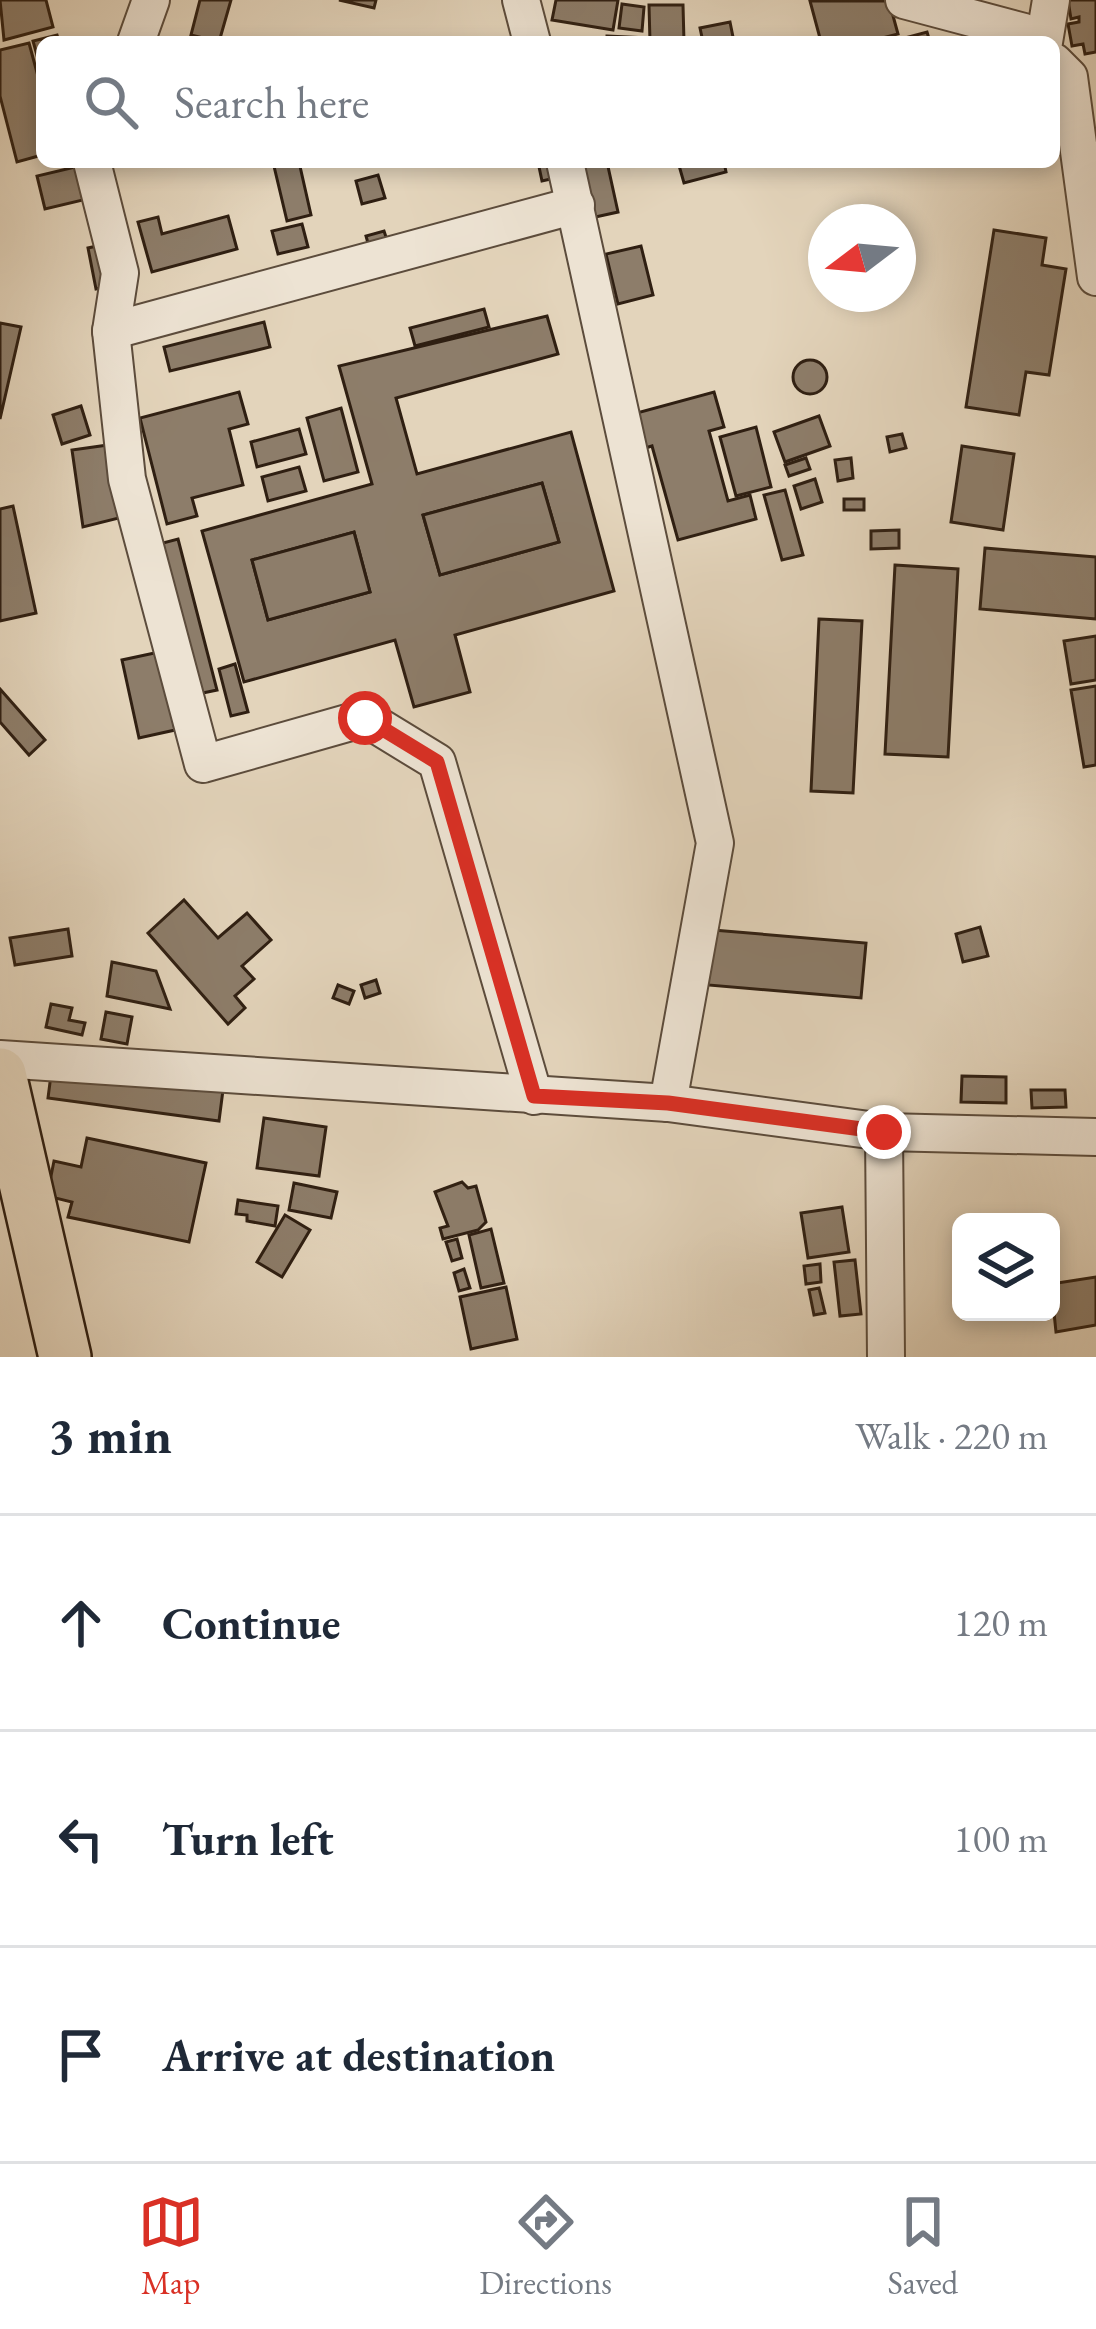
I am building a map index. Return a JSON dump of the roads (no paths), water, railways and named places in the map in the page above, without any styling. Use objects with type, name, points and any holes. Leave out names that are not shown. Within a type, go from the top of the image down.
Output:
[{"type":"highway","points":[[0,1074],[65,1357]]},
{"type":"highway","points":[[0,1219],[31,1357]]},
{"type":"street","points":[[138,36],[151,0]]},
{"type":"street","points":[[521,0],[530,36]]},
{"type":"street","points":[[904,0],[1028,36]]},
{"type":"street","points":[[1044,36],[1052,0]]},
{"type":"street","points":[[1060,68],[1069,77],[1096,277]]},
{"type":"street","points":[[94,168],[120,273],[111,331],[127,479],[203,764],[365,718],[437,762],[534,1096]]},
{"type":"street","points":[[567,168],[715,843],[668,1103]]},
{"type":"street","points":[[111,331],[576,205]]},
{"type":"street","points":[[0,1059],[668,1103],[884,1132],[1096,1137]]},
{"type":"street","points":[[884,1132],[886,1357]]}]
